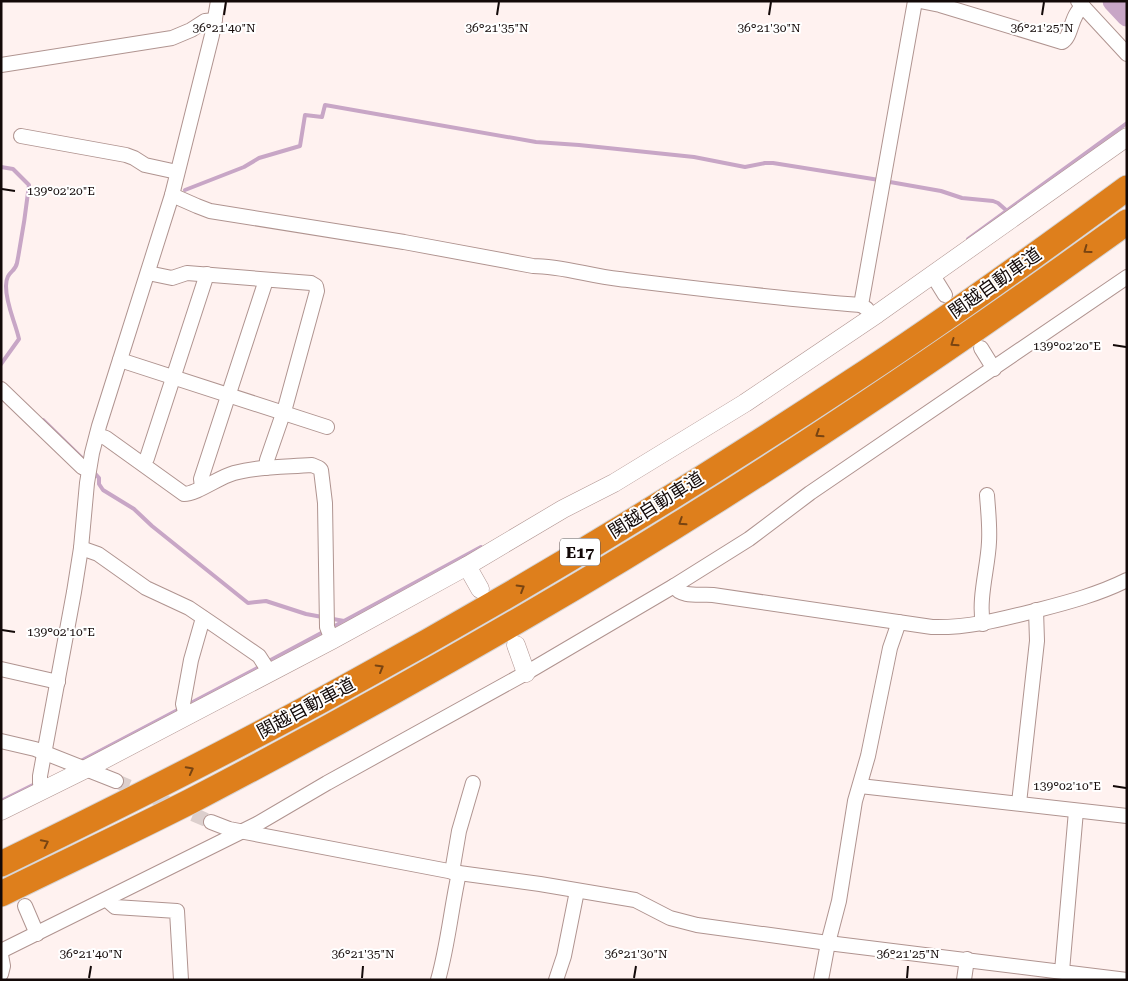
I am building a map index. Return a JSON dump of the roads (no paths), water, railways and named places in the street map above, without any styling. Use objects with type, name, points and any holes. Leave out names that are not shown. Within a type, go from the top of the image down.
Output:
[{"type":"highway","name":"関越自動車道","points":[[1,864],[196,767],[343,689],[522,587],[662,502],[852,382],[1044,249],[1127,188]]},
{"type":"highway","name":"関越自動車道","points":[[1,894],[189,802],[356,712],[527,616],[673,528],[862,407],[1127,222]]},
{"type":"street","points":[[42,791],[40,783],[44,752],[81,548],[88,470],[97,435],[172,194],[218,1]]},
{"type":"street","points":[[861,306],[915,1]]},
{"type":"street","points":[[920,1],[940,4],[1062,42],[1067,38],[1075,13],[1081,4],[1127,54]]},
{"type":"street","points":[[1,65],[172,38],[191,30],[205,21],[215,20]]},
{"type":"street","points":[[21,136],[126,155],[145,166],[177,172]]},
{"type":"street","points":[[1,811],[86,769],[332,640],[467,566],[563,509],[614,483],[737,408],[877,314],[1127,137]]},
{"type":"street","points":[[172,194],[210,210],[404,242],[533,266],[551,266],[596,276],[861,306],[877,314]]},
{"type":"street","points":[[148,273],[172,278],[187,273],[207,274],[312,284],[318,288],[266,468]]},
{"type":"street","points":[[143,464],[147,458],[207,274]]},
{"type":"street","points":[[932,274],[945,295]]},
{"type":"street","points":[[1,951],[243,832],[526,674],[674,586],[749,539],[810,493],[1127,277]]},
{"type":"street","points":[[202,487],[201,479],[266,280]]},
{"type":"street","points":[[981,348],[994,369]]},
{"type":"street","points":[[120,360],[327,427]]},
{"type":"street","points":[[1,389],[88,470]]},
{"type":"street","points":[[97,435],[106,438],[182,493],[191,493],[233,474],[266,468],[312,465],[319,468],[321,470],[325,503],[326,627],[332,640]]},
{"type":"street","points":[[983,624],[983,597],[990,540],[987,495]]},
{"type":"street","points":[[81,548],[98,554],[146,588],[189,608],[253,651],[259,656],[270,673]]},
{"type":"street","points":[[467,566],[480,589]]},
{"type":"street","points":[[674,586],[676,590],[682,593],[713,595],[940,628],[955,628],[983,624],[1078,599],[1127,580]]},
{"type":"street","points":[[1019,803],[1037,641],[1036,610]]},
{"type":"street","points":[[186,716],[183,704],[191,660],[203,618]]},
{"type":"street","points":[[821,980],[837,908],[855,801],[868,756],[890,648],[898,622]]},
{"type":"street","points":[[516,645],[526,674]]},
{"type":"street","points":[[1,669],[58,682]]},
{"type":"street","points":[[1,740],[44,752],[116,781]]},
{"type":"street","points":[[438,980],[445,955],[450,920],[459,831],[474,782]]},
{"type":"street","points":[[860,786],[1127,816]]},
{"type":"street","points":[[1062,971],[1076,811]]},
{"type":"street","points":[[211,822],[229,830],[456,873],[635,900],[682,922],[828,943],[1127,980]]},
{"type":"street","points":[[556,980],[564,956],[577,891]]},
{"type":"street","points":[[107,900],[115,907],[177,911],[181,980]]},
{"type":"street","points":[[25,906],[37,934]]},
{"type":"street","points":[[1,955],[3,966],[1,974]]},
{"type":"street","points":[[964,980],[967,959]]},
{"type":"waterway","points":[[1113,1],[1127,16]]},
{"type":"waterway","points":[[185,190],[244,167],[259,158],[300,146],[305,115],[322,117],[325,105],[536,142],[694,157],[745,167],[773,163],[941,191],[962,198],[993,201],[1006,210]]},
{"type":"waterway","points":[[968,239],[1127,123]]},
{"type":"waterway","points":[[1,167],[13,169],[29,185],[17,263],[6,281],[6,293],[19,339],[1,364]]},
{"type":"waterway","points":[[43,420],[86,462]]},
{"type":"waterway","points":[[92,470],[99,478],[99,484],[103,490],[134,509],[152,526],[248,603],[266,601],[306,614],[344,621]]},
{"type":"waterway","points":[[331,628],[481,547]]},
{"type":"waterway","points":[[267,662],[325,631]]},
{"type":"waterway","points":[[79,762],[261,666]]},
{"type":"waterway","points":[[1,801],[33,785]]},
{"type":"tunnel","points":[[116,781],[211,822]]}]
